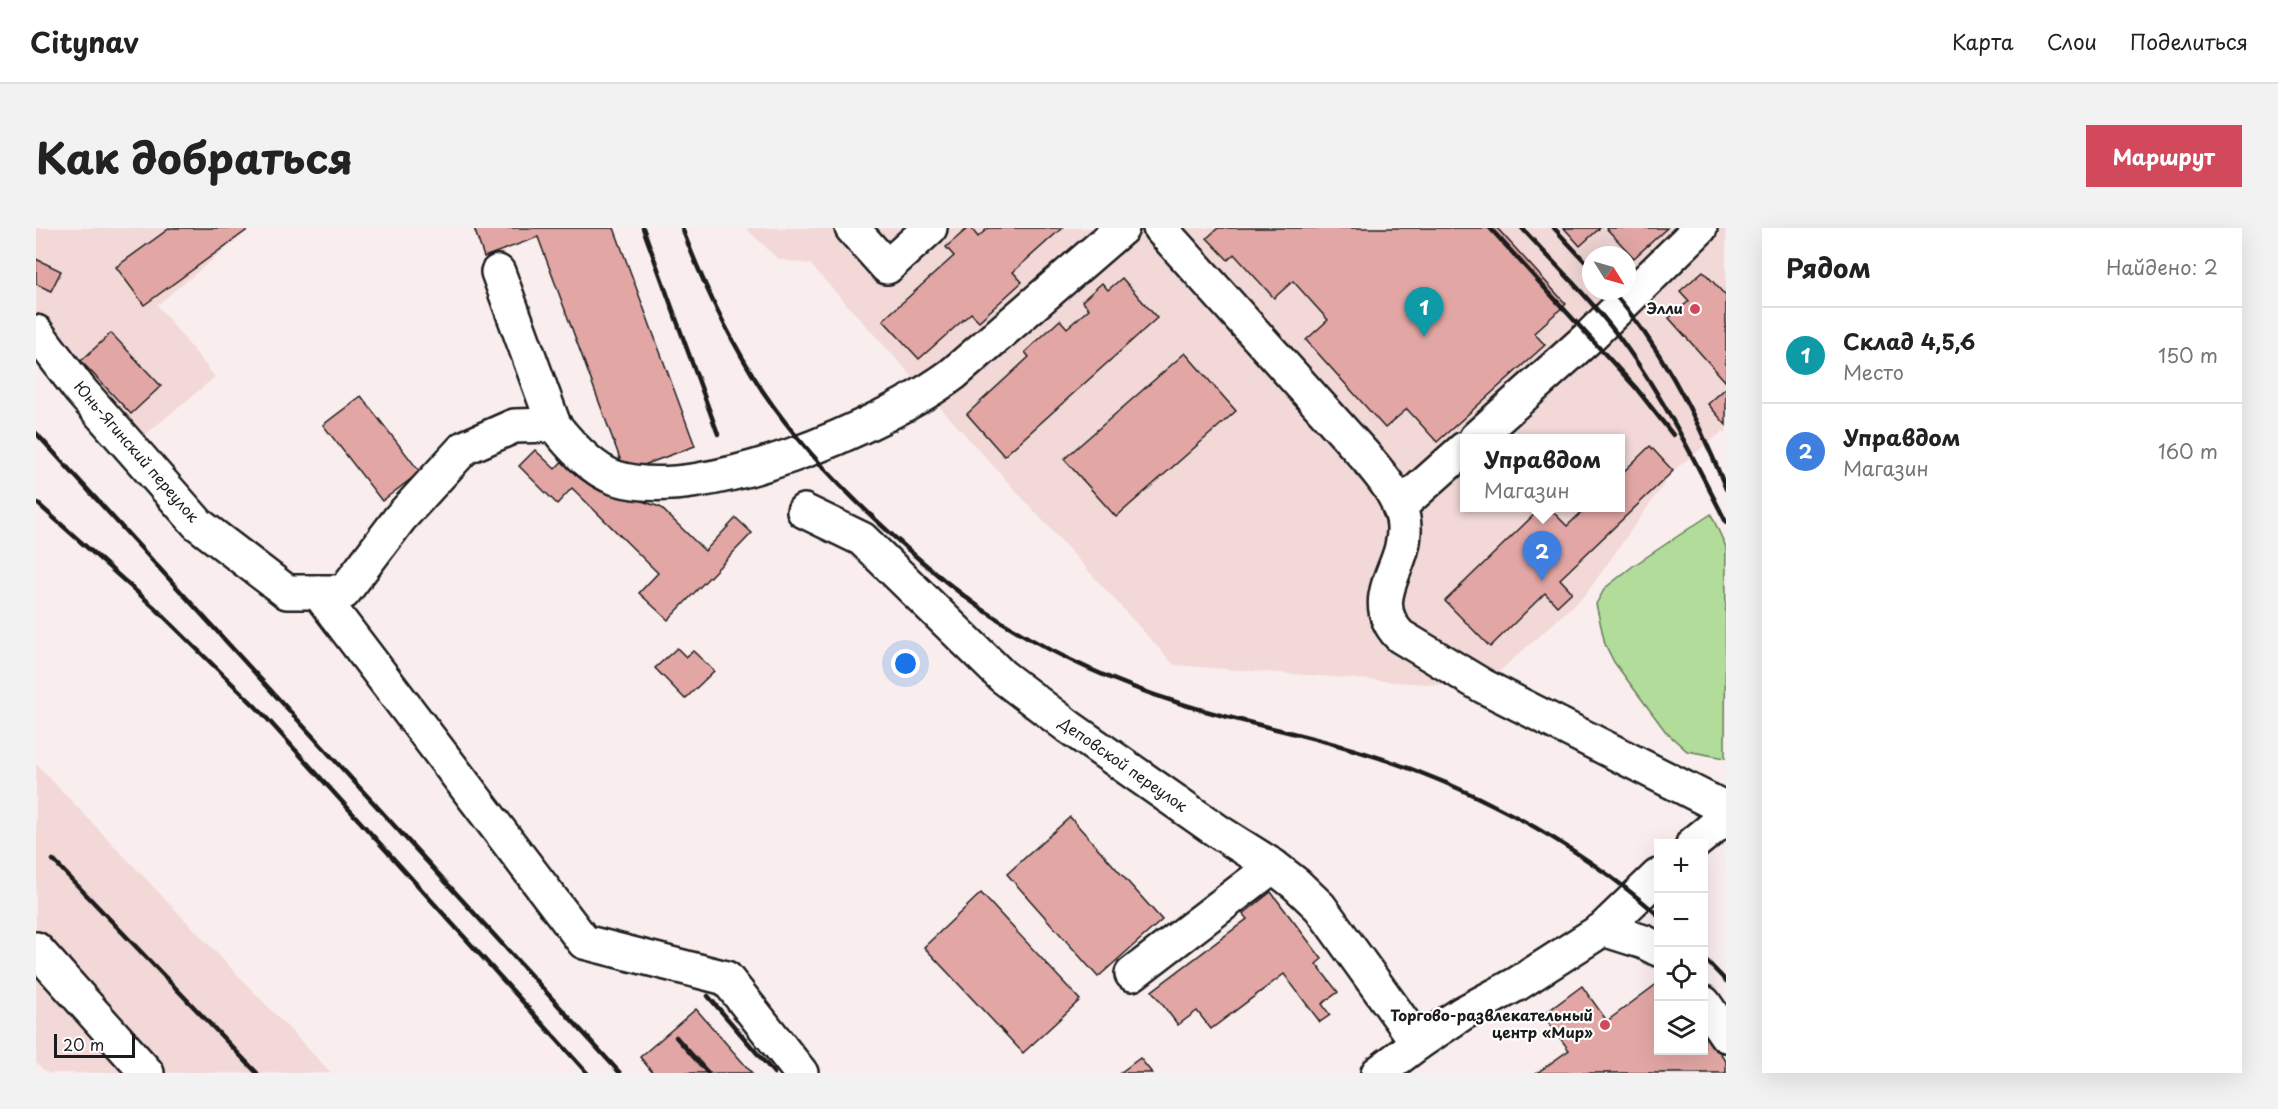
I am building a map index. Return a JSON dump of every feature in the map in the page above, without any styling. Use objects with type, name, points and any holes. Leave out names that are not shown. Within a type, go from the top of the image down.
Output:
[{"type":"street","points":[[852,228],[887,267],[930,228]]},
{"type":"street","points":[[498,272],[554,425],[570,445],[613,477],[634,482],[684,482],[711,478],[773,462],[885,415],[939,384],[1122,228]]},
{"type":"street","points":[[1160,228],[1364,455],[1380,475],[1399,507],[1404,527],[1402,546],[1385,596],[1385,610],[1390,626],[1400,636],[1483,686],[1726,808]]},
{"type":"street","points":[[1480,434],[1589,337],[1700,228]]},
{"type":"street","name":"Юнь-Ягинский переулок","points":[[36,332],[80,390],[198,524],[287,592],[331,592]]},
{"type":"street","points":[[554,425],[514,426],[464,448],[331,592],[584,942],[726,978],[801,1073]]},
{"type":"street","points":[[1399,507],[1460,453]]},
{"type":"street","name":"Деповской переулок","points":[[804,511],[861,539],[1002,676],[1035,702],[1219,832],[1272,866],[1320,907],[1418,1042]]},
{"type":"street","points":[[1698,839],[1726,817]]},
{"type":"street","points":[[1132,974],[1272,866]]},
{"type":"street","points":[[1378,1073],[1418,1042],[1463,1013],[1517,984],[1603,929],[1654,881]]},
{"type":"street","points":[[1603,929],[1655,947]]},
{"type":"street","points":[[36,949],[147,1073]]},
{"type":"street","points":[[1708,1010],[1726,1035]]},
{"type":"shaded area","points":[[36,228],[251,228],[157,305],[215,377],[117,458],[36,359]]},
{"type":"shaded area","points":[[746,228],[1726,228],[1726,434],[1723,431],[1673,471],[1586,594],[1483,686],[1426,684],[1174,665],[810,264],[778,259]]},
{"type":"shaded area","points":[[36,764],[331,1073],[47,1073],[36,1062]]},
{"type":"green space","points":[[1711,514],[1726,547],[1725,758],[1687,751],[1666,732],[1614,662],[1605,644],[1596,604],[1605,588],[1633,566]]},
{"type":"building","points":[[170,228],[250,228],[144,305],[116,267]]},
{"type":"building","points":[[474,228],[614,228],[695,446],[625,472],[538,237],[484,257]]},
{"type":"building","points":[[968,228],[971,228],[978,237],[988,228],[1062,228],[1013,272],[1022,282],[979,321],[971,313],[919,359],[883,320],[954,256],[946,247]]},
{"type":"building","points":[[1218,228],[1497,228],[1566,304],[1534,333],[1545,345],[1437,442],[1407,409],[1385,428],[1306,340],[1328,320],[1293,281],[1274,298],[1234,254],[1228,260],[1207,238]]},
{"type":"building","points":[[1564,228],[1600,228],[1580,246]]},
{"type":"building","points":[[1606,228],[1667,228],[1636,256],[1636,246],[1623,246]]},
{"type":"building","points":[[36,259],[61,271],[51,291],[36,284]]},
{"type":"building","points":[[1703,271],[1726,296],[1726,382],[1669,318],[1689,301],[1680,291]]},
{"type":"building","points":[[1122,278],[1157,318],[1004,456],[967,414],[1029,357],[1025,352],[1060,320],[1067,328],[1089,309],[1082,301],[1102,283],[1108,290]]},
{"type":"building","points":[[111,333],[161,386],[131,414],[81,361]]},
{"type":"building","points":[[1185,353],[1236,411],[1116,517],[1064,459]]},
{"type":"building","points":[[1726,388],[1726,425],[1708,404]]},
{"type":"building","points":[[361,396],[420,472],[382,501],[323,425]]},
{"type":"building","points":[[1650,446],[1673,471],[1560,579],[1572,592],[1557,606],[1545,593],[1490,647],[1445,601],[1537,512],[1553,512],[1567,526],[1582,512],[1625,512],[1625,470]]},
{"type":"building","points":[[535,450],[555,469],[566,457],[596,486],[660,507],[705,551],[736,518],[752,533],[668,620],[639,593],[658,573],[572,488],[557,504],[519,466]]},
{"type":"building","points":[[677,648],[686,657],[693,651],[714,671],[685,699],[655,668]]},
{"type":"building","points":[[1070,817],[1162,920],[1098,977],[1007,874]]},
{"type":"building","points":[[1271,892],[1322,959],[1316,964],[1338,992],[1322,1004],[1330,1015],[1320,1022],[1284,974],[1211,1029],[1197,1011],[1178,1025],[1152,991],[1247,919],[1243,914]]},
{"type":"building","points":[[981,893],[1080,1000],[1023,1053],[924,947]]},
{"type":"building","name":"Торгово-развлекательный центр «Мир»","points":[[1582,986],[1607,1021],[1654,986],[1654,1055],[1708,1055],[1708,1036],[1726,1061],[1726,1073],[1537,1073],[1569,1050],[1543,1015]]},
{"type":"building","points":[[696,1009],[752,1073],[653,1073],[640,1057]]},
{"type":"building","points":[[1140,1058],[1152,1073],[1120,1073]]},
{"type":"railway","points":[[643,228],[718,434]]},
{"type":"railway","points":[[682,228],[728,332],[762,390],[801,442],[877,521],[928,567],[982,609],[1053,651],[1127,685],[1200,709],[1306,736],[1390,761],[1472,795],[1551,837],[1624,887],[1654,912]]},
{"type":"railway","points":[[1490,228],[1636,388],[1673,435]]},
{"type":"railway","points":[[1522,228],[1590,301],[1627,348],[1668,411],[1726,522]]},
{"type":"railway","points":[[1554,228],[1582,258]]},
{"type":"railway","points":[[1619,300],[1663,360],[1691,410],[1726,489]]},
{"type":"railway","points":[[36,433],[620,1073]]},
{"type":"railway","points":[[36,502],[155,608],[262,713],[587,1073]]},
{"type":"railway","points":[[53,860],[257,1073]]},
{"type":"railway","points":[[1708,962],[1726,981]]},
{"type":"railway","points":[[708,996],[774,1073]]},
{"type":"railway","points":[[676,1037],[708,1073]]},
{"type":"place","name":"Элли","points":[[1695,309]]},
{"type":"place","name":"Склад 4,5,6","points":[[1424,337]]},
{"type":"place","name":"Управдом","points":[[1542,581]]},
{"type":"place","name":"Торгово-развлекательный центр «Мир»","points":[[1605,1025]]}]
